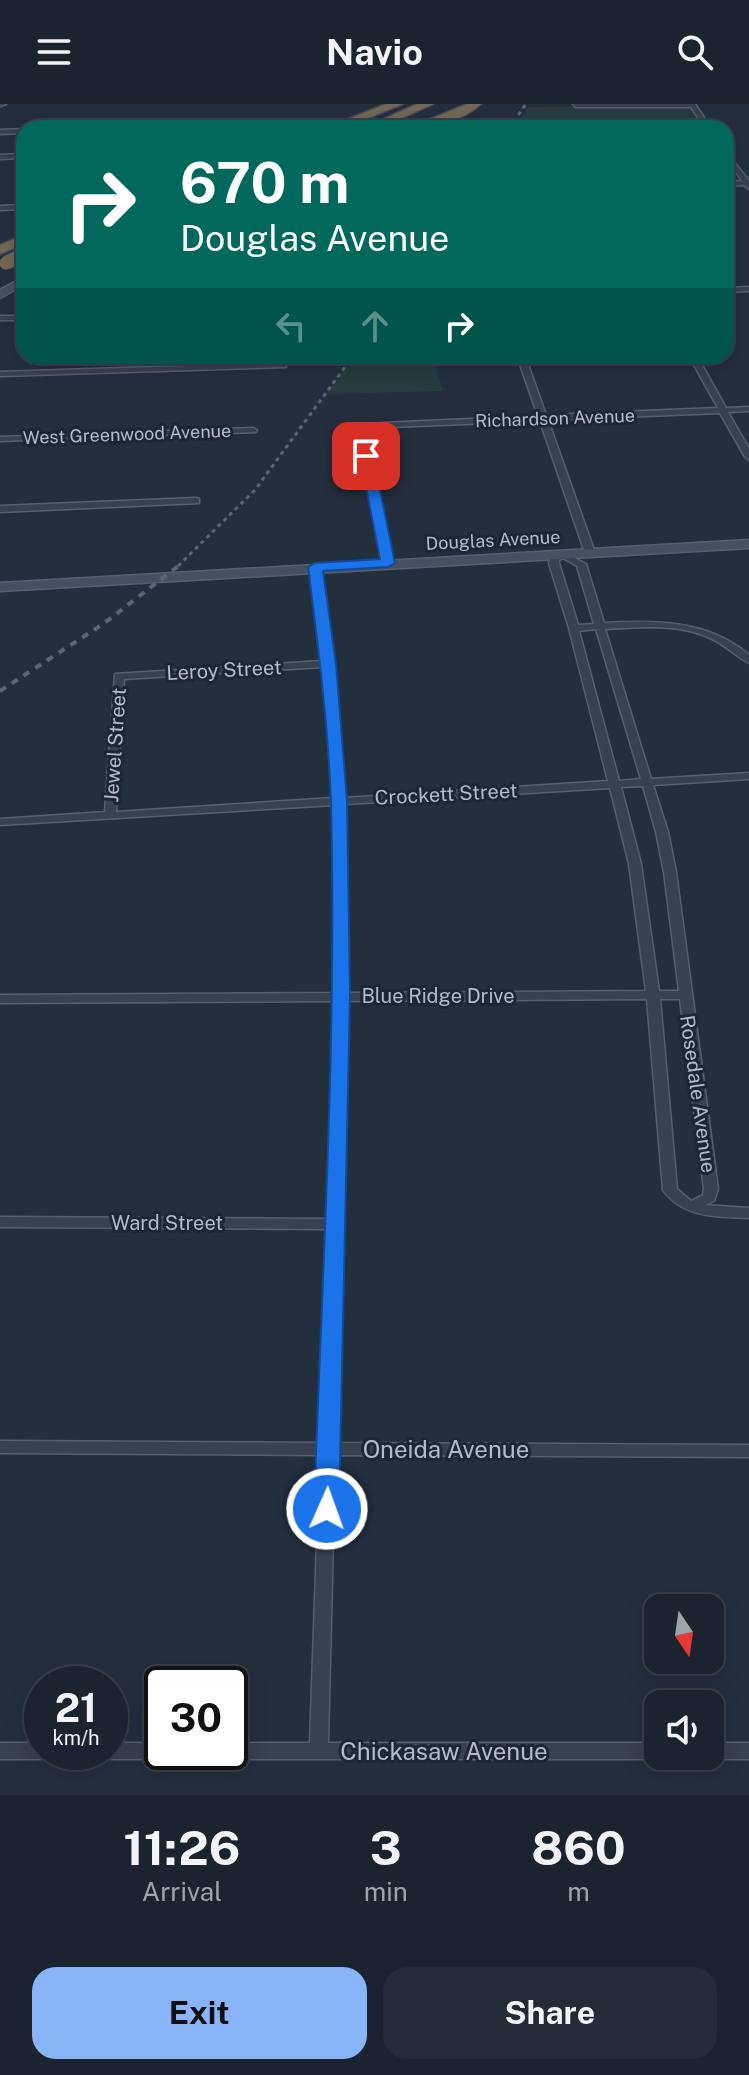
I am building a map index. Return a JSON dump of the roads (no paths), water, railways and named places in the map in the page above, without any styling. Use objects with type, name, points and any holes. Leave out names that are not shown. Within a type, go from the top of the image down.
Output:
[{"type":"highway","points":[[339,120],[371,104]]},
{"type":"highway","points":[[354,120],[397,104]]},
{"type":"highway","points":[[386,120],[427,104]]},
{"type":"highway","points":[[440,120],[459,114],[475,104]]},
{"type":"main road","name":"Douglas Avenue","points":[[0,587],[749,544]]},
{"type":"street","points":[[575,105],[692,104]]},
{"type":"street","points":[[734,165],[748,184]]},
{"type":"street","points":[[524,364],[590,553]]},
{"type":"street","points":[[698,364],[749,457]]},
{"type":"street","points":[[0,374],[283,365]]},
{"type":"street","name":"Richardson Avenue","points":[[388,563],[360,426],[749,409]]},
{"type":"street","name":"West Greenwood Avenue","points":[[0,439],[253,430]]},
{"type":"street","points":[[0,509],[196,501]]},
{"type":"street","name":"Rosedale Avenue","points":[[563,555],[581,564],[601,626],[662,832],[670,872],[711,1189],[709,1198],[691,1206],[681,1203],[670,1190],[653,995],[635,864],[554,559],[563,555]]},
{"type":"street","points":[[315,567],[328,664],[339,800],[341,996],[319,1751]]},
{"type":"street","points":[[574,628],[667,626],[695,630],[723,640],[749,660]]},
{"type":"street","name":"Leroy Street","points":[[119,676],[328,664]]},
{"type":"street","name":"Jewel Street","points":[[110,815],[119,676]]},
{"type":"street","name":"Crockett Street","points":[[0,822],[749,776]]},
{"type":"street","name":"Blue Ridge Drive","points":[[0,999],[685,995]]},
{"type":"street","points":[[691,1206],[703,1211],[749,1213]]},
{"type":"street","name":"Ward Street","points":[[0,1222],[335,1224]]},
{"type":"street","name":"Oneida Avenue","points":[[0,1447],[749,1451]]},
{"type":"street","points":[[0,1751],[24,1751]]},
{"type":"street","name":"Chickasaw Avenue","points":[[248,1751],[644,1751]]},
{"type":"street","points":[[724,1751],[749,1751]]},
{"type":"railway","points":[[515,120],[526,104]]},
{"type":"railway","points":[[178,566],[255,490],[347,364]]},
{"type":"railway","points":[[0,691],[103,624],[181,564]]}]
